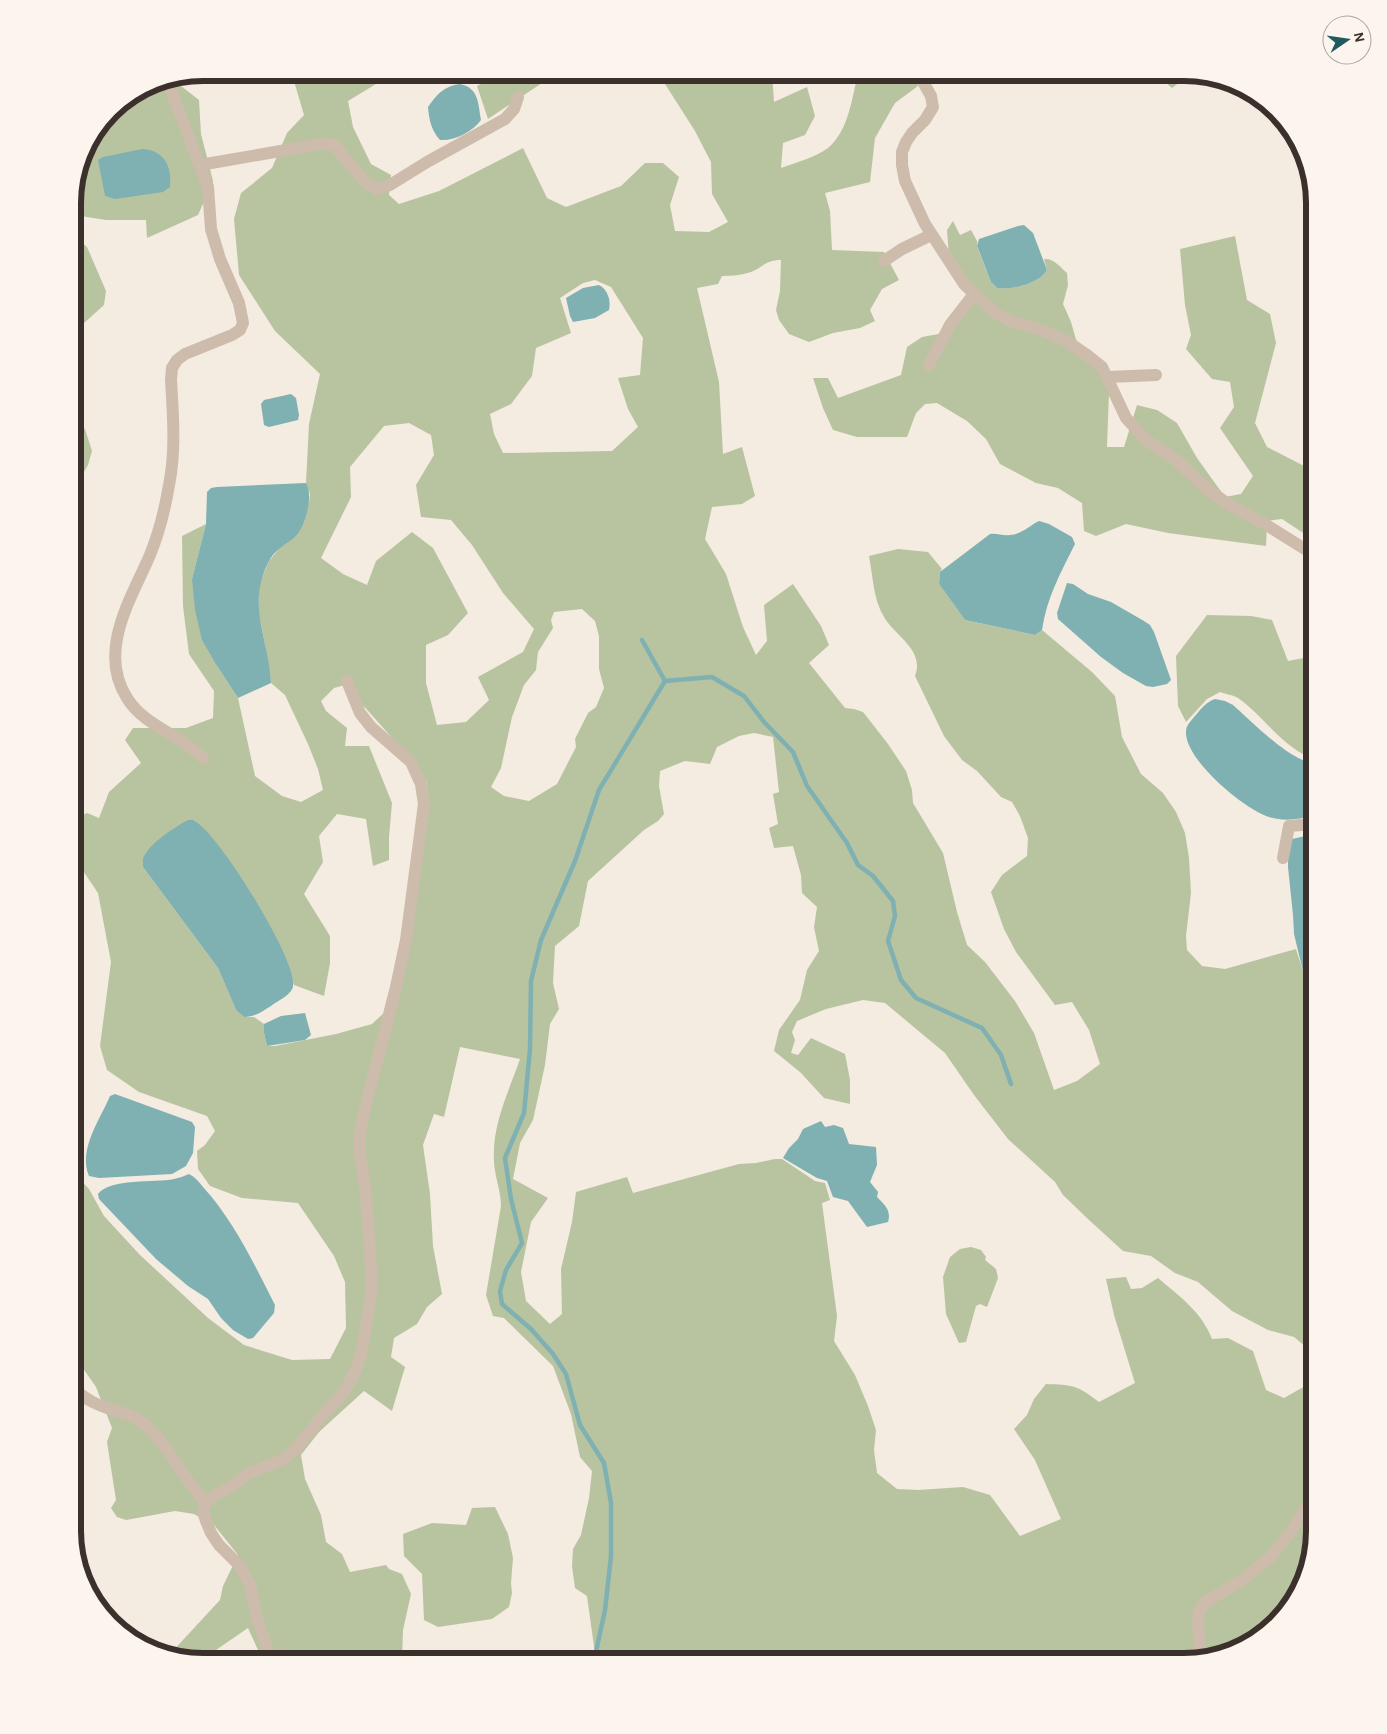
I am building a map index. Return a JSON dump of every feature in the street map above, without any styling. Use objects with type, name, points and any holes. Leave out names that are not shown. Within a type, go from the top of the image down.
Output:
[{"type":"street","points":[[923,82],[931,96],[933,107],[925,120],[912,133],[902,152],[905,181],[931,235],[964,284],[995,313],[1013,322],[1042,330],[1068,342],[1102,367],[1126,418],[1146,440],[1176,460],[1214,494],[1306,550]]},
{"type":"street","points":[[170,87],[208,187],[211,229],[220,259],[239,303],[243,323],[240,330],[232,336],[185,354],[177,360],[172,368],[173,459],[169,485],[161,522],[150,554],[119,629],[115,647],[115,666],[118,680],[127,698],[138,713],[153,725],[193,748],[203,758]]},
{"type":"street","points":[[200,165],[326,143],[335,146],[365,182],[377,189],[390,185],[427,162],[505,120],[514,109],[518,97]]},
{"type":"street","points":[[884,261],[902,249],[931,235]]},
{"type":"street","points":[[929,365],[950,324],[974,294]]},
{"type":"street","points":[[1108,377],[1156,375]]},
{"type":"street","points":[[269,1653],[257,1618],[250,1585],[240,1566],[219,1545],[211,1533],[203,1511],[210,1498],[234,1485],[247,1474],[284,1459],[296,1449],[326,1411],[340,1397],[348,1385],[361,1356],[371,1296],[372,1266],[366,1194],[360,1154],[360,1134],[406,940],[424,804],[422,784],[411,762],[370,727],[360,713],[347,681]]},
{"type":"street","points":[[1283,858],[1289,826],[1306,825]]},
{"type":"street","points":[[81,1394],[87,1399],[128,1415],[144,1424],[169,1452],[195,1492],[206,1503]]},
{"type":"street","points":[[1200,1652],[1198,1615],[1204,1603],[1242,1580],[1270,1557],[1289,1534],[1306,1508]]},
{"type":"green space","points":[[294,82],[379,82],[348,101],[353,127],[371,164],[391,175],[389,195],[399,204],[439,191],[523,148],[547,198],[566,207],[621,186],[645,163],[663,163],[679,177],[670,205],[675,231],[709,232],[728,222],[712,194],[711,162],[695,131],[664,82],[773,82],[774,102],[807,87],[815,116],[805,135],[783,143],[781,168],[818,154],[835,141],[849,113],[856,82],[916,82],[918,86],[895,103],[875,138],[870,182],[825,193],[830,211],[832,250],[884,252],[899,280],[882,289],[870,310],[875,321],[860,328],[833,333],[809,342],[789,334],[779,320],[776,310],[780,291],[781,260],[768,262],[747,273],[722,276],[718,284],[697,288],[719,382],[723,454],[742,447],[755,496],[742,504],[712,507],[705,539],[726,574],[743,627],[756,655],[767,641],[764,605],[793,584],[821,626],[829,645],[809,663],[845,708],[863,712],[906,771],[912,790],[913,803],[943,853],[967,945],[985,962],[1015,1001],[1034,1033],[1054,1090],[1077,1081],[1100,1064],[1089,1030],[1072,1002],[1055,1005],[1016,952],[1004,929],[991,892],[1002,875],[1027,856],[1028,838],[1020,816],[1012,802],[1001,797],[977,771],[962,760],[944,736],[915,676],[916,658],[880,610],[875,595],[869,556],[898,549],[928,552],[942,569],[939,584],[965,620],[1035,635],[1042,630],[1092,672],[1115,696],[1122,737],[1141,774],[1163,793],[1176,812],[1185,833],[1191,893],[1186,936],[1187,950],[1202,966],[1225,969],[1296,949],[1306,981],[1306,1347],[1294,1337],[1268,1330],[1232,1311],[1198,1282],[1175,1273],[1151,1256],[1123,1251],[1063,1195],[1055,1182],[1008,1139],[945,1053],[885,1003],[863,1000],[826,1009],[797,1021],[792,1032],[795,1040],[791,1053],[798,1055],[811,1038],[845,1054],[850,1080],[850,1104],[824,1098],[800,1072],[774,1051],[779,1030],[800,1000],[807,970],[819,951],[814,927],[817,907],[802,893],[801,875],[793,846],[774,848],[769,828],[778,824],[773,794],[779,792],[773,737],[754,733],[739,736],[717,747],[710,764],[685,761],[660,771],[659,786],[664,814],[588,881],[579,926],[555,946],[553,983],[559,1009],[550,1024],[545,1065],[533,1120],[520,1143],[513,1179],[548,1198],[531,1222],[521,1272],[526,1301],[550,1324],[562,1314],[561,1269],[572,1222],[576,1192],[627,1177],[633,1193],[739,1164],[782,1159],[815,1181],[825,1183],[830,1200],[822,1203],[837,1316],[834,1341],[855,1375],[876,1430],[874,1450],[877,1473],[897,1489],[918,1490],[963,1487],[990,1495],[1020,1536],[1061,1519],[1035,1460],[1014,1429],[1027,1415],[1034,1399],[1046,1384],[1080,1389],[1099,1402],[1135,1383],[1114,1315],[1106,1279],[1126,1277],[1131,1289],[1142,1288],[1158,1278],[1182,1298],[1196,1313],[1208,1329],[1212,1339],[1228,1338],[1253,1351],[1266,1390],[1284,1398],[1306,1386],[1305,1546],[1299,1570],[1285,1598],[1264,1622],[1251,1632],[1215,1649],[1183,1653],[595,1653],[587,1596],[575,1588],[572,1566],[573,1549],[581,1535],[589,1498],[592,1471],[580,1457],[571,1414],[553,1366],[504,1318],[493,1316],[486,1295],[501,1206],[494,1166],[494,1147],[498,1121],[520,1059],[460,1047],[444,1117],[434,1114],[423,1145],[430,1194],[433,1246],[442,1294],[427,1307],[417,1324],[394,1338],[391,1357],[405,1367],[392,1411],[364,1391],[319,1432],[301,1455],[305,1479],[321,1515],[326,1542],[342,1554],[350,1572],[386,1565],[389,1569],[402,1574],[411,1594],[403,1630],[402,1653],[259,1653],[248,1628],[212,1653],[188,1652],[175,1649],[220,1600],[223,1586],[238,1555],[214,1525],[194,1514],[175,1511],[126,1520],[117,1517],[111,1508],[116,1500],[107,1442],[112,1428],[96,1387],[81,1366],[81,1181],[89,1189],[104,1216],[140,1255],[208,1318],[244,1345],[292,1360],[330,1359],[346,1328],[345,1282],[334,1256],[298,1203],[242,1198],[210,1186],[198,1169],[197,1151],[205,1145],[215,1131],[207,1116],[139,1092],[107,1070],[100,1046],[111,962],[98,893],[81,869],[82,815],[87,813],[99,818],[109,792],[141,763],[125,740],[133,728],[186,728],[213,718],[214,691],[189,654],[183,606],[182,536],[206,524],[192,579],[217,666],[238,698],[255,776],[282,796],[301,802],[323,790],[318,769],[308,744],[285,695],[271,683],[258,610],[259,585],[269,561],[283,544],[296,536],[309,502],[310,494],[306,483],[309,424],[320,374],[275,331],[239,275],[234,219],[241,193],[272,168],[287,133],[304,115]],"holes":[[[595,280],[611,287],[643,338],[640,375],[618,378],[628,409],[638,427],[612,451],[503,453],[494,434],[490,414],[511,404],[532,376],[536,348],[571,333],[560,298],[583,283]],[[409,423],[431,435],[434,455],[416,485],[421,517],[451,520],[472,545],[503,593],[534,629],[523,652],[478,677],[489,700],[466,722],[437,725],[426,683],[426,645],[448,635],[468,613],[433,548],[412,532],[376,561],[367,585],[343,574],[321,558],[351,497],[350,467],[384,426]],[[582,609],[595,621],[599,636],[599,669],[604,688],[596,707],[588,713],[575,739],[576,747],[557,784],[529,801],[504,796],[491,787],[501,768],[512,717],[524,685],[536,670],[538,652],[553,628],[551,620],[554,612]],[[352,683],[361,703],[411,759],[427,782],[428,818],[387,1010],[372,1024],[336,1034],[267,1046],[264,1024],[254,1017],[244,1017],[236,1010],[218,968],[143,867],[194,820],[213,839],[258,905],[282,951],[294,985],[324,996],[330,963],[330,936],[304,894],[323,862],[319,836],[337,814],[366,819],[373,866],[389,860],[392,803],[369,746],[345,746],[347,728],[326,711],[321,701],[334,688]]]},
{"type":"green space","points":[[483,82],[544,82],[488,119],[477,86]]},
{"type":"green space","points":[[1165,82],[1180,82],[1172,88]]},
{"type":"green space","points":[[179,84],[199,100],[201,134],[213,181],[198,215],[147,238],[146,220],[106,220],[82,216],[82,188],[85,172],[94,150],[107,129],[123,112],[142,98],[164,88]]},
{"type":"green space","points":[[953,221],[960,235],[971,230],[977,241],[977,247],[991,282],[997,288],[1017,287],[1038,279],[1047,270],[1044,259],[1054,261],[1067,273],[1068,285],[1063,304],[1071,322],[1081,357],[1099,370],[1109,392],[1107,447],[1124,447],[1137,405],[1157,410],[1177,423],[1197,458],[1225,497],[1241,494],[1253,476],[1220,428],[1234,407],[1230,382],[1212,379],[1186,349],[1191,335],[1185,305],[1180,249],[1235,236],[1247,300],[1270,314],[1276,343],[1255,423],[1267,447],[1306,467],[1306,535],[1282,519],[1267,521],[1266,546],[1168,533],[1126,524],[1096,536],[1084,531],[1082,503],[1058,488],[1036,483],[1000,464],[986,439],[967,421],[937,403],[925,404],[916,413],[907,437],[857,437],[833,430],[813,378],[828,378],[838,398],[901,375],[907,347],[922,337],[950,332],[974,289],[949,257],[947,230]]},
{"type":"green space","points":[[82,243],[87,247],[106,291],[104,305],[82,327]]},
{"type":"green space","points":[[82,426],[85,429],[92,451],[88,465],[82,476]]},
{"type":"green space","points":[[1207,615],[1251,616],[1272,620],[1288,661],[1306,658],[1306,755],[1284,741],[1238,698],[1220,692],[1207,699],[1186,722],[1178,706],[1176,656]]},
{"type":"green space","points":[[971,1247],[981,1250],[986,1257],[985,1260],[996,1269],[998,1278],[987,1307],[980,1304],[976,1306],[966,1342],[959,1343],[946,1314],[943,1277],[950,1257],[960,1249]]},
{"type":"green space","points":[[495,1507],[508,1534],[513,1558],[512,1593],[509,1607],[492,1619],[438,1627],[424,1620],[422,1574],[404,1556],[403,1534],[432,1523],[466,1525],[472,1508]]},
{"type":"water","points":[[460,84],[471,89],[474,93],[478,102],[481,120],[463,135],[440,140],[431,124],[428,107],[441,92],[449,87]]},
{"type":"water","points":[[142,149],[156,152],[165,160],[170,172],[170,187],[163,192],[115,199],[105,196],[98,160],[103,157]]},
{"type":"water","points":[[1024,225],[1033,233],[1047,270],[1038,279],[1025,285],[997,288],[991,282],[977,246],[979,239]]},
{"type":"water","points":[[599,285],[608,296],[609,310],[595,318],[573,322],[566,298],[583,288]]},
{"type":"water","points":[[291,394],[296,398],[298,420],[269,427],[264,425],[261,404],[264,400]]},
{"type":"water","points":[[306,483],[309,503],[299,533],[270,558],[260,586],[260,618],[271,683],[238,698],[202,640],[195,610],[192,579],[206,524],[207,492],[211,488],[217,487]]},
{"type":"water","points":[[1039,521],[1049,524],[1072,537],[1075,544],[1051,596],[1042,630],[1035,635],[965,620],[939,584],[940,572],[990,534],[1014,534]]},
{"type":"water","points":[[1067,583],[1073,584],[1088,594],[1111,602],[1150,625],[1171,680],[1167,684],[1153,687],[1146,686],[1123,673],[1101,657],[1058,619],[1057,613]]},
{"type":"water","points":[[1215,699],[1233,705],[1272,740],[1306,761],[1306,817],[1286,820],[1275,819],[1258,812],[1231,794],[1205,769],[1188,743],[1186,730],[1189,723],[1209,702]]},
{"type":"water","points":[[188,820],[194,820],[221,848],[255,899],[283,951],[291,972],[293,986],[290,992],[284,998],[255,1015],[244,1017],[236,1010],[218,968],[143,867],[143,859],[150,848],[170,831]]},
{"type":"water","points":[[1306,836],[1306,984],[1294,934],[1288,867],[1288,852],[1292,839]]},
{"type":"water","points":[[305,1013],[311,1035],[305,1040],[267,1046],[264,1024],[281,1016]]},
{"type":"water","points":[[115,1094],[192,1122],[195,1127],[193,1153],[186,1166],[172,1174],[99,1178],[89,1176],[86,1166],[88,1145],[110,1096]]},
{"type":"water","points":[[821,1121],[825,1127],[834,1125],[843,1128],[849,1144],[876,1147],[877,1165],[870,1182],[878,1192],[877,1197],[888,1211],[888,1222],[867,1227],[848,1201],[833,1197],[827,1181],[817,1178],[783,1158],[798,1139],[803,1129]]},
{"type":"water","points":[[189,1174],[197,1180],[214,1200],[234,1228],[275,1305],[274,1313],[253,1338],[248,1339],[233,1330],[221,1318],[208,1299],[188,1286],[156,1259],[99,1199],[98,1194],[112,1185],[174,1179]]},
{"type":"waterway","points":[[642,640],[665,681],[712,677],[744,696],[764,722],[793,752],[807,786],[847,843],[858,865],[873,876],[893,901],[895,916],[888,941],[901,980],[916,998],[982,1028],[1001,1055],[1011,1084]]},
{"type":"waterway","points":[[596,1653],[605,1610],[611,1556],[611,1503],[604,1463],[580,1425],[566,1374],[553,1354],[531,1329],[502,1304],[500,1291],[506,1270],[522,1243],[511,1199],[505,1158],[524,1113],[530,1049],[531,981],[541,940],[575,861],[599,790],[665,681]]}]
